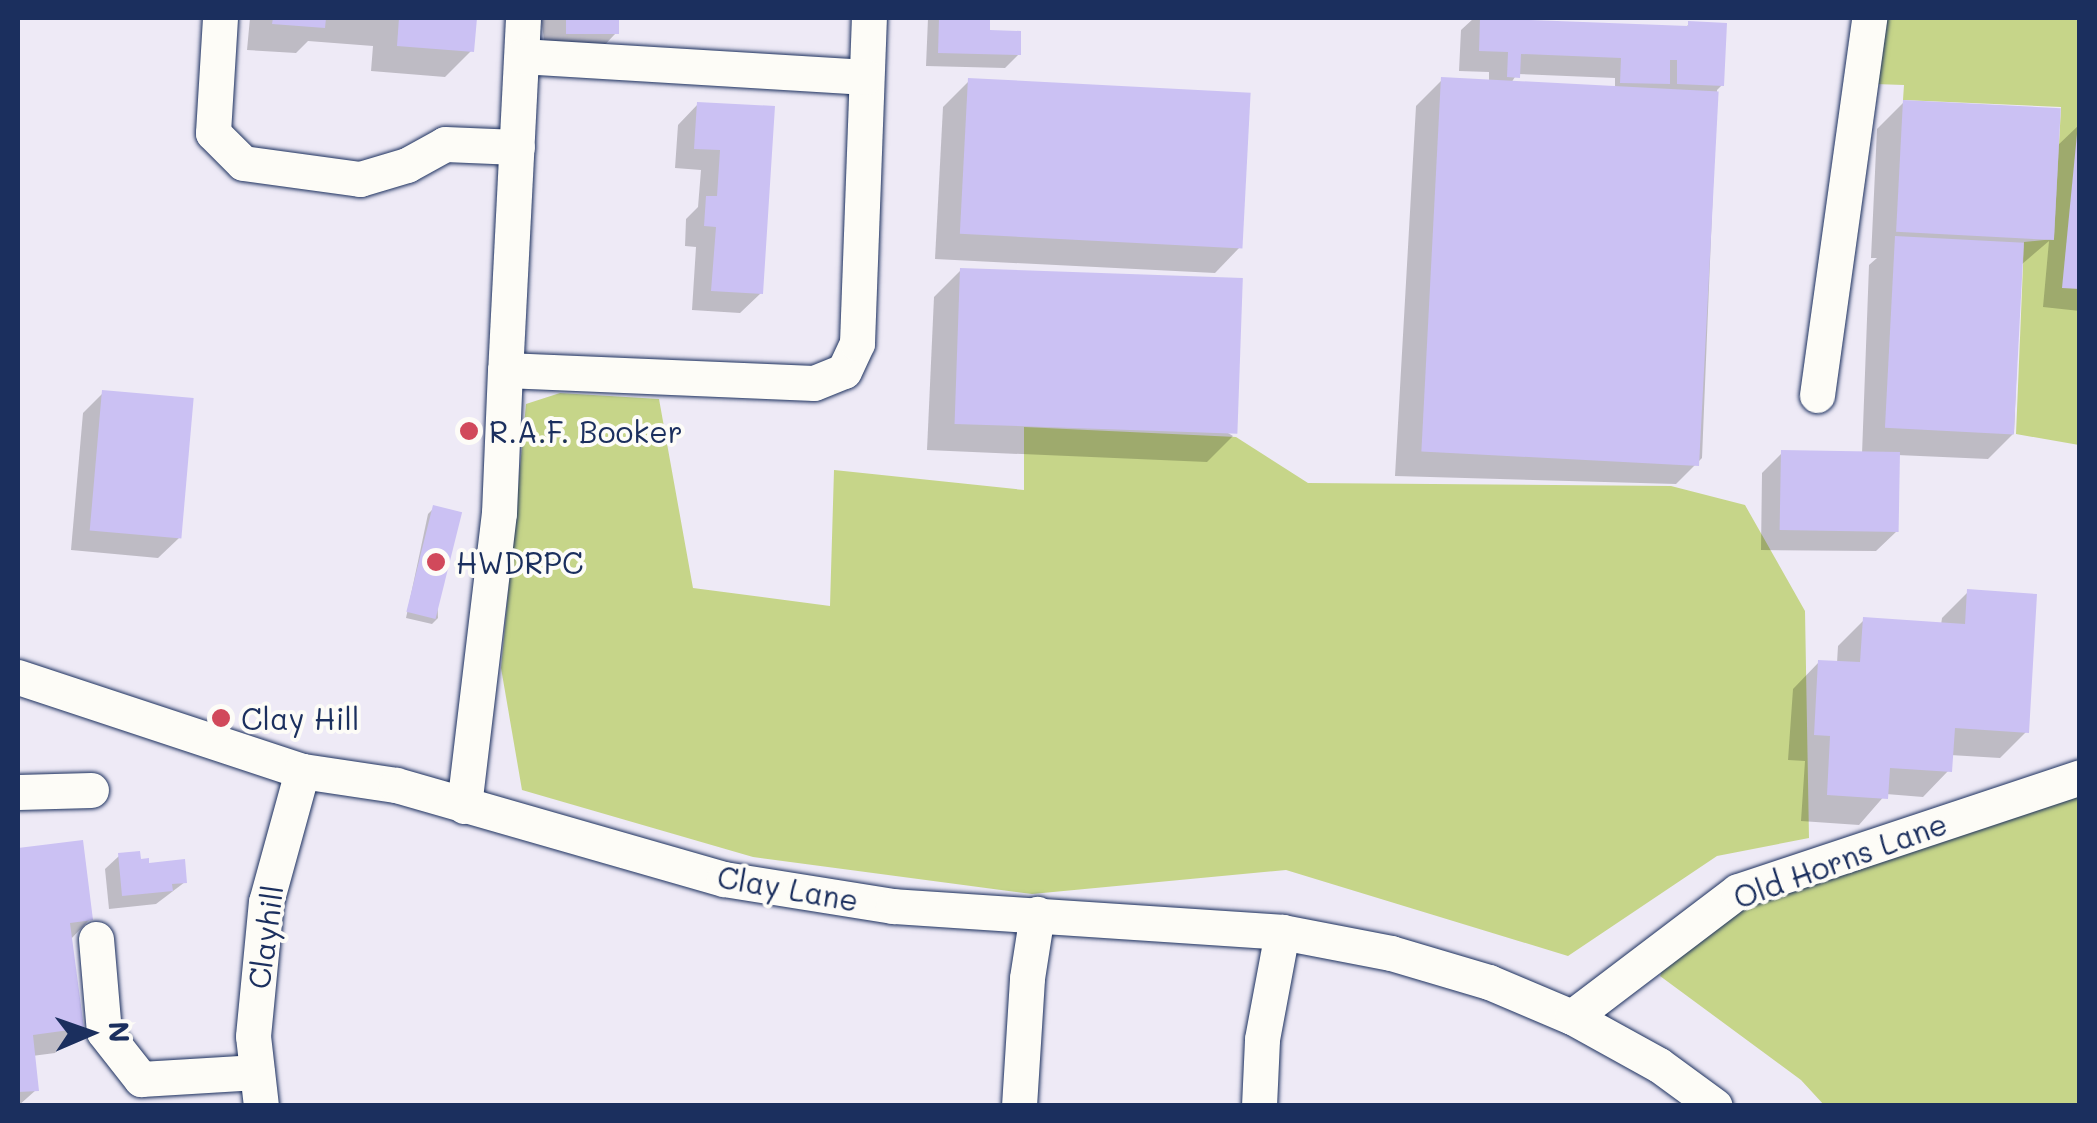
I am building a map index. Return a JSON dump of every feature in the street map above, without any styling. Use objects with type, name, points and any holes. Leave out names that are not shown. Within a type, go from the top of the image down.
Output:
[{"type":"street","points":[[220,18],[214,133],[243,163],[360,179],[406,165],[445,144],[517,147]]},
{"type":"street","points":[[464,806],[499,514],[523,18]]},
{"type":"street","points":[[506,370],[814,383],[844,371],[856,343],[869,18]]},
{"type":"street","points":[[1817,395],[1869,18]]},
{"type":"street","points":[[522,56],[865,77]]},
{"type":"street","name":"Clay Lane","points":[[18,677],[302,771],[396,785],[639,858],[793,892],[892,906],[1282,932],[1407,958],[1489,982],[1572,1017],[1659,1065],[1715,1106]]},
{"type":"street","name":"Clayhill","points":[[259,1089],[252,1036],[266,902],[302,771]]},
{"type":"street","name":"Old Horns Lane","points":[[1572,1017],[1738,891],[2080,777]]},
{"type":"street","points":[[18,792],[92,790]]},
{"type":"street","points":[[1019,1106],[1027,978],[1037,914]]},
{"type":"street","points":[[1260,1106],[1262,1040],[1282,932]]},
{"type":"street","points":[[96,939],[104,1032],[141,1079],[259,1089]]},
{"type":"green space","points":[[1881,18],[2079,20],[2079,445],[2016,434],[2024,242],[2054,239],[2061,107],[1903,100],[1904,85],[1875,84]]},
{"type":"green space","points":[[560,393],[659,399],[693,588],[830,606],[834,470],[1024,490],[1024,427],[1236,437],[1308,483],[1671,486],[1745,505],[1805,611],[1809,838],[1717,856],[1568,956],[1286,870],[1032,894],[753,857],[522,790],[501,668],[526,404]]},
{"type":"green space","points":[[2079,794],[2079,1105],[1824,1105],[1801,1080],[1660,976],[1685,916]]},
{"type":"building","points":[[273,18],[326,18],[325,28],[272,24]]},
{"type":"building","points":[[399,18],[477,18],[474,52],[397,46]]},
{"type":"building","points":[[566,18],[619,18],[619,34],[566,34]]},
{"type":"building","points":[[939,18],[990,18],[990,30],[1021,31],[1021,55],[938,53]]},
{"type":"building","points":[[1480,18],[1688,26],[1688,21],[1727,23],[1724,86],[1677,84],[1677,60],[1670,60],[1670,84],[1620,83],[1621,58],[1521,54],[1520,78],[1507,77],[1508,52],[1479,51]]},
{"type":"building","points":[[1441,77],[1719,92],[1699,466],[1421,451]]},
{"type":"building","points":[[968,78],[1251,93],[1242,249],[960,234]]},
{"type":"building","points":[[1903,100],[2061,108],[2054,240],[1896,232]]},
{"type":"building","points":[[697,102],[775,106],[763,294],[711,291],[716,227],[704,226],[706,196],[717,196],[720,150],[694,149]]},
{"type":"building","points":[[2080,134],[2080,289],[2062,288]]},
{"type":"building","points":[[1895,236],[2024,243],[2014,434],[1885,428]]},
{"type":"building","points":[[960,268],[1243,278],[1237,434],[955,424]]},
{"type":"building","points":[[102,390],[194,398],[181,538],[90,530]]},
{"type":"building","points":[[1781,450],[1900,452],[1899,532],[1780,530]]},
{"type":"building","name":"HWDRPC","points":[[433,505],[462,512],[435,619],[406,612]]},
{"type":"building","points":[[1967,589],[2037,594],[2029,733],[1955,728],[1952,772],[1890,768],[1888,799],[1827,795],[1830,736],[1814,735],[1818,660],[1860,662],[1863,617],[1965,624]]},
{"type":"building","points":[[83,840],[93,920],[70,923],[84,1028],[33,1035],[39,1091],[18,1092],[18,848]]},
{"type":"building","points":[[140,851],[141,859],[149,858],[149,863],[185,859],[187,883],[172,884],[173,891],[122,896],[118,853]]},
{"type":"place","name":"R.A.F. Booker","points":[[469,431]]},
{"type":"place","name":"HWDRPC","points":[[436,562]]},
{"type":"place","name":"Clay Hill","points":[[221,718]]}]
